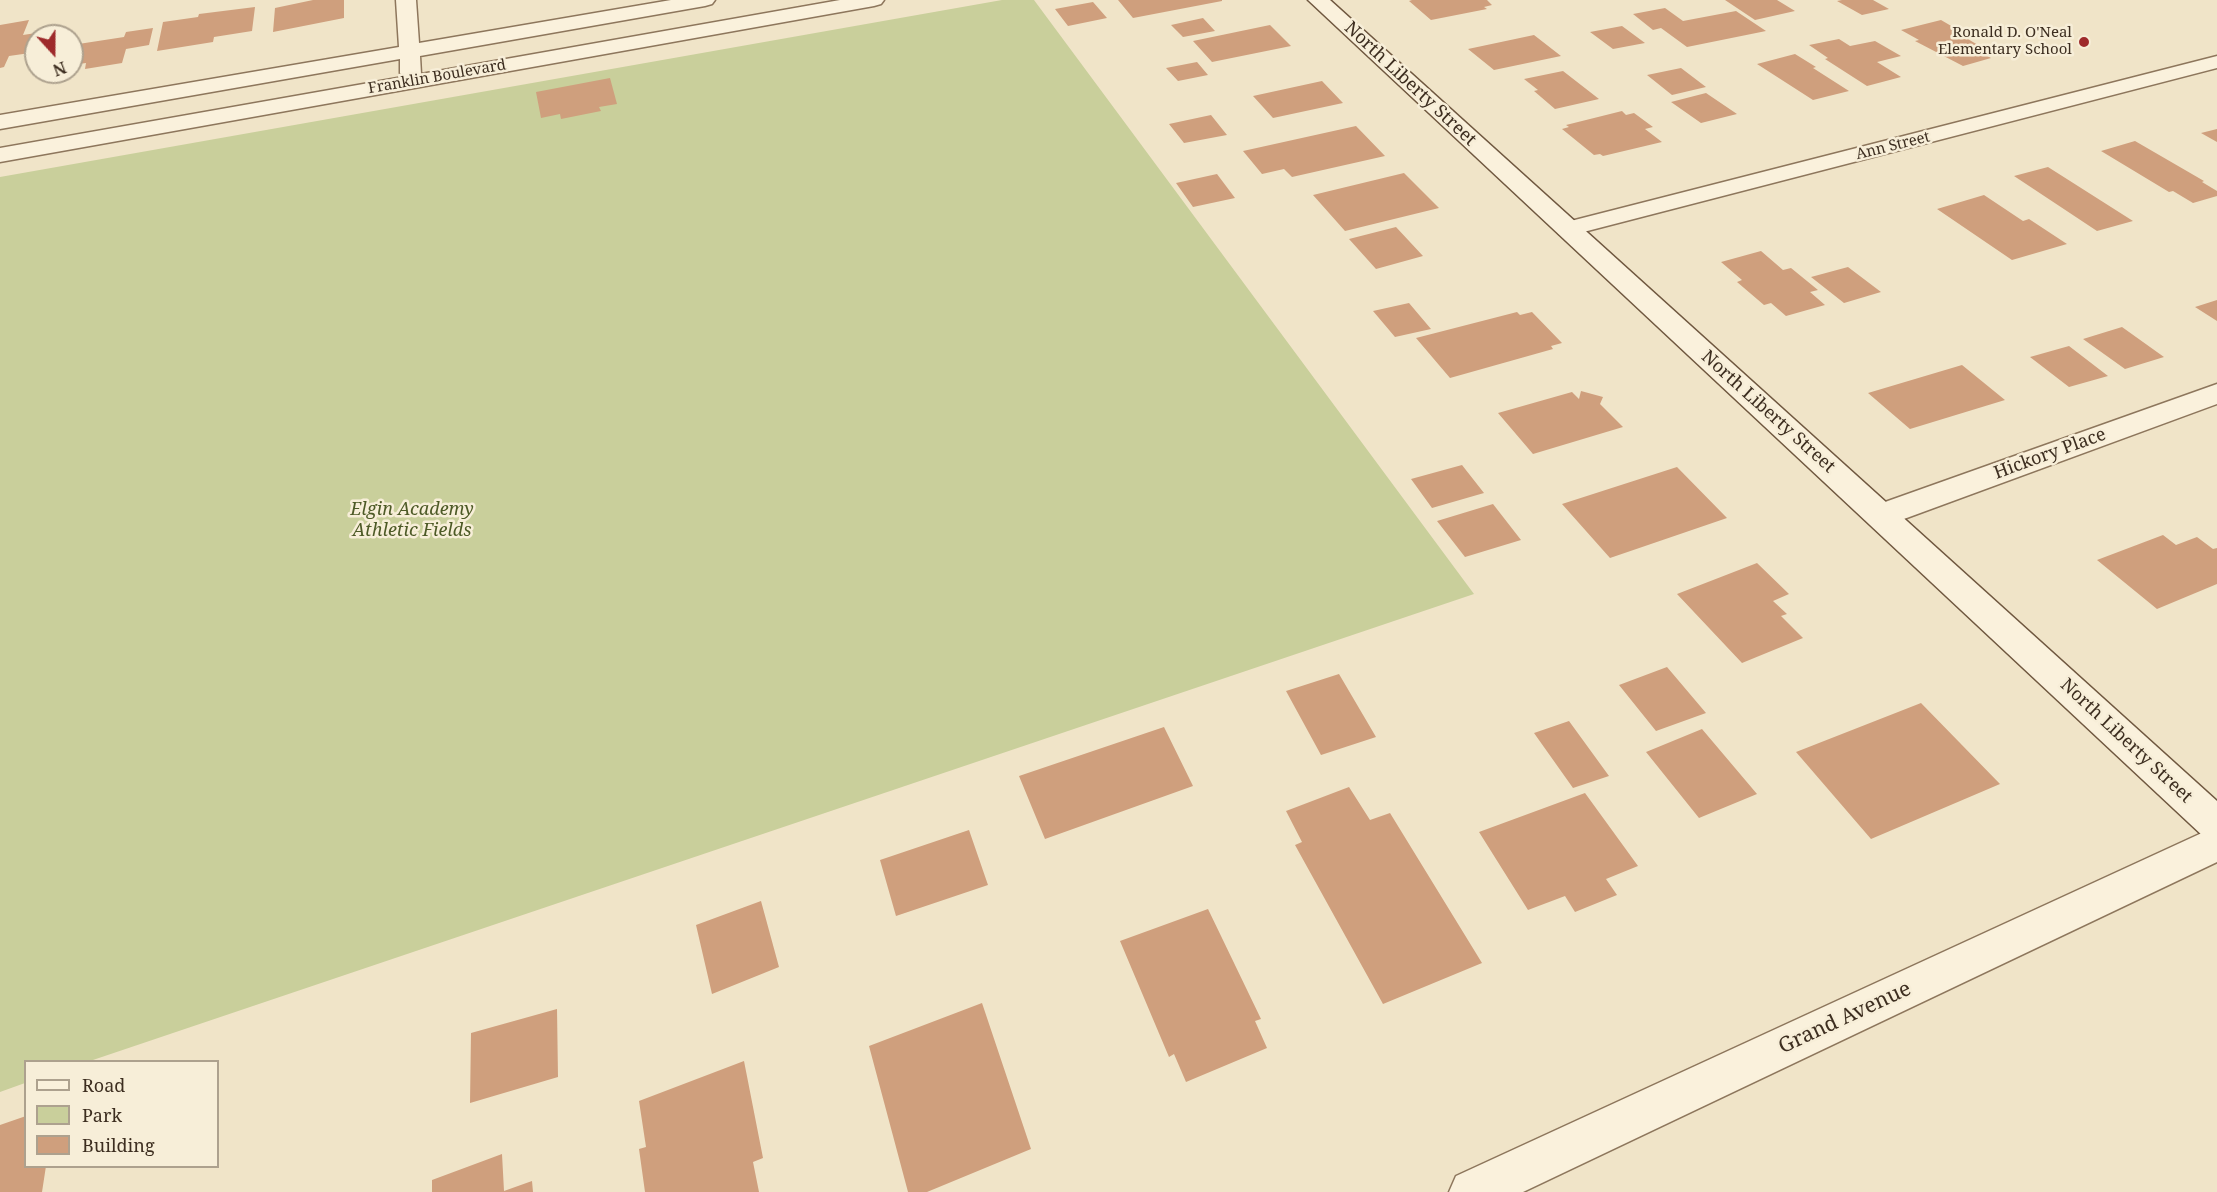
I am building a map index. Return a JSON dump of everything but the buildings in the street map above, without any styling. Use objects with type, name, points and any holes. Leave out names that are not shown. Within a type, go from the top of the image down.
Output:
[{"type":"street","points":[[406,0],[412,81]]},
{"type":"street","name":"Franklin Boulevard","points":[[0,122],[705,0]]},
{"type":"street","name":"Franklin Boulevard","points":[[0,155],[874,0]]},
{"type":"street","name":"North Liberty Street","points":[[1318,0],[1882,515],[2217,825]]},
{"type":"street","name":"Ann Street","points":[[1568,229],[2217,62]]},
{"type":"street","name":"Hickory Place","points":[[1882,515],[2217,394]]},
{"type":"street","name":"Grand Avenue","points":[[1472,1192],[2217,843]]},
{"type":"green space","name":"Elgin Academy Athletic Fields","points":[[1002,0],[1034,0],[1474,594],[93,1060],[24,1060],[24,1083],[0,1092],[0,177]]},
{"type":"place","name":"Ronald D. O'Neal Elementary School","points":[[2084,42]]}]
